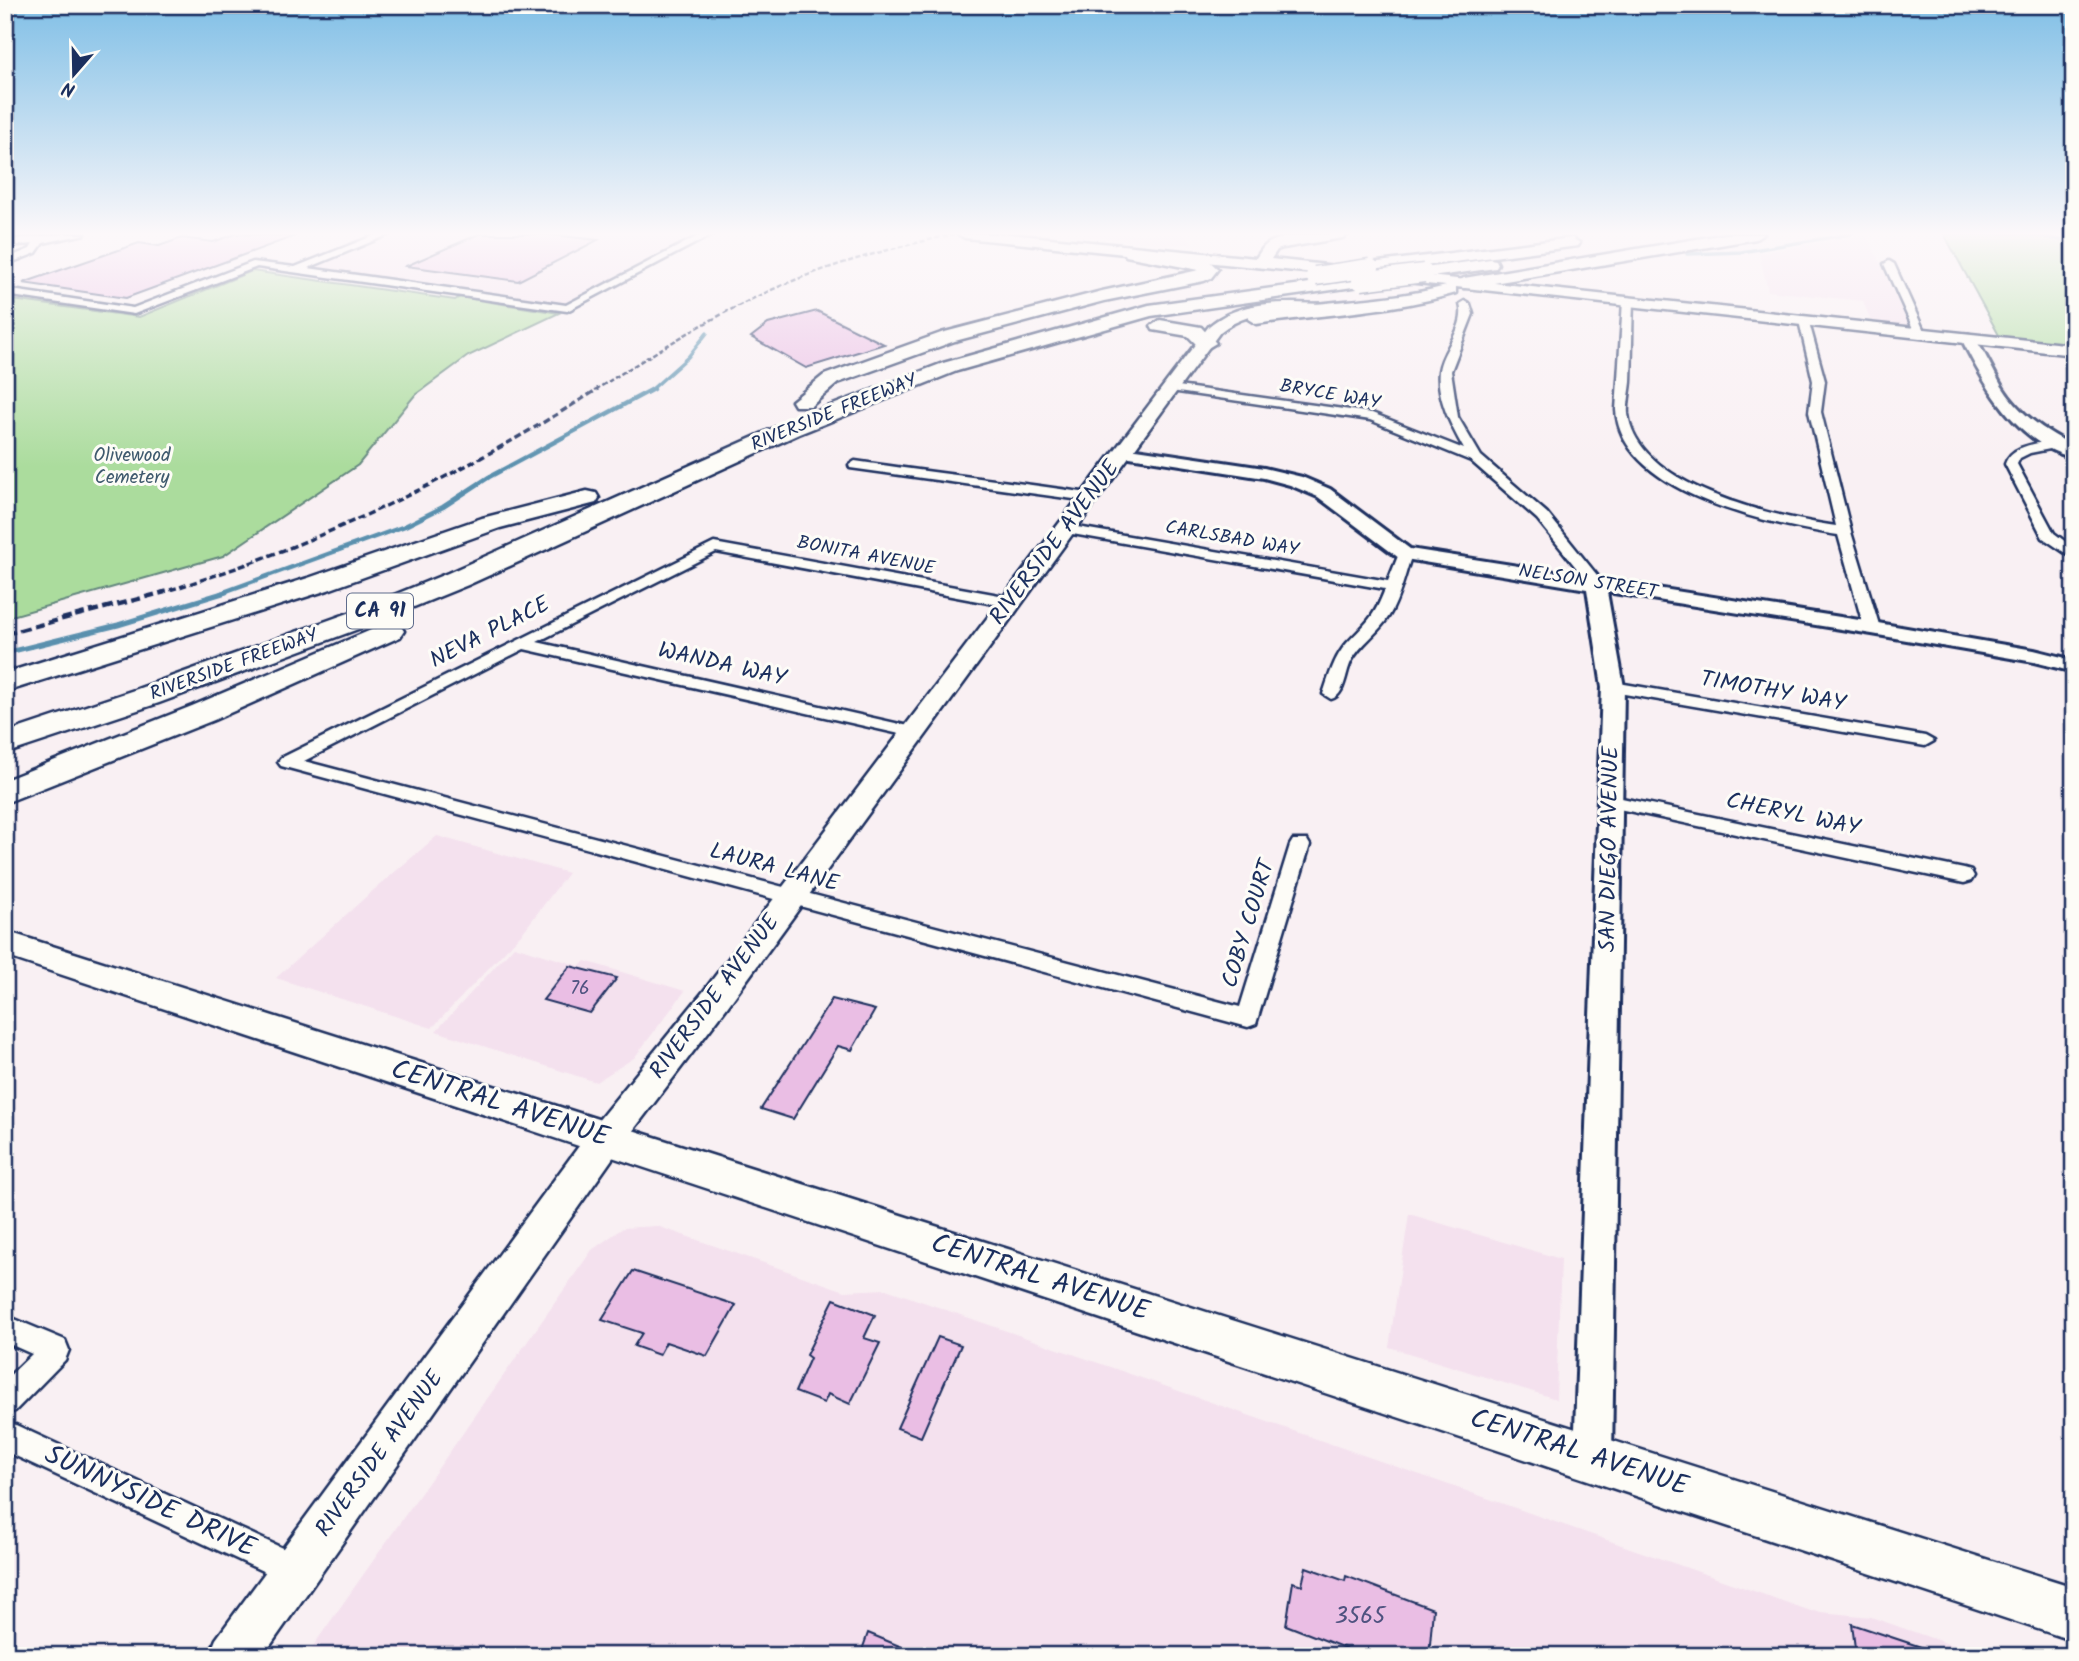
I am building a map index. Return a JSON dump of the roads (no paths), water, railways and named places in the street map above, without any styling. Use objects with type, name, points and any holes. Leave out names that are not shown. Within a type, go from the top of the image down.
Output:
[{"type":"highway","points":[[803,401],[831,379],[947,337],[1043,312]]},
{"type":"highway","name":"RIVERSIDE FREEWAY","points":[[5,744],[148,696],[367,616],[458,579],[748,433],[803,401],[878,372],[1017,329],[1091,312]]},
{"type":"highway","name":"RIVERSIDE FREEWAY","points":[[5,722],[136,680],[347,602],[587,498],[748,433],[987,355],[1147,312]]},
{"type":"highway","points":[[924,376],[982,366],[1160,326],[1256,319]]},
{"type":"highway","points":[[1160,326],[1194,331],[1206,343]]},
{"type":"highway","points":[[5,792],[203,713],[390,631],[673,496],[748,433]]},
{"type":"highway","points":[[5,683],[317,584],[491,523],[587,498]]},
{"type":"main road","name":"RIVERSIDE AVENUE","points":[[233,1656],[606,1138],[791,898],[1206,343],[1209,335],[1224,322],[1252,312]]},
{"type":"main road","name":"RIVERSIDE AVENUE","points":[[1206,343],[1256,319],[1304,312]]},
{"type":"main road","points":[[1721,312],[2074,350]]},
{"type":"main road","name":"CENTRAL AVENUE","points":[[5,943],[2074,1614]]},
{"type":"street","name":"SAN DIEGO AVENUE","points":[[1467,312],[1445,371],[1452,418],[1476,458],[1542,516],[1596,583],[1613,687],[1593,1457]]},
{"type":"street","points":[[1628,312],[1623,417],[1633,440],[1650,461],[1715,502],[1787,524],[1844,532]]},
{"type":"street","points":[[1910,312],[1920,333]]},
{"type":"street","points":[[1804,321],[1819,381],[1815,412],[1844,532],[1872,628]]},
{"type":"street","points":[[1968,338],[1997,395],[2013,414],[2056,444],[2074,453]]},
{"type":"street","name":"BRYCE WAY","points":[[1171,388],[1372,417],[1476,458]]},
{"type":"street","points":[[2056,444],[2026,450],[2014,456],[2011,464],[2048,535],[2074,555]]},
{"type":"street","name":"NELSON STREET","points":[[1123,452],[1264,472],[1296,481],[1324,493],[1405,554],[1872,628],[2034,656],[2074,666]]},
{"type":"street","points":[[855,465],[934,477],[980,480],[1088,498]]},
{"type":"street","name":"CARLSBAD WAY","points":[[1066,529],[1393,586]]},
{"type":"street","name":"BONITA AVENUE","points":[[714,547],[1010,602]]},
{"type":"street","name":"NEVA PLACE","points":[[288,762],[714,547]]},
{"type":"street","points":[[1331,694],[1342,663],[1352,647],[1384,614],[1405,554]]},
{"type":"street","name":"WANDA WAY","points":[[520,643],[913,732]]},
{"type":"street","name":"TIMOTHY WAY","points":[[1613,687],[1925,741]]},
{"type":"street","name":"LAURA LANE","points":[[288,762],[1248,1018]]},
{"type":"street","name":"CHERYL WAY","points":[[1612,802],[1964,876]]},
{"type":"street","name":"COBY COURT","points":[[1248,1018],[1300,845]]},
{"type":"street","points":[[5,1328],[55,1350],[5,1401]]},
{"type":"street","name":"SUNNYSIDE DRIVE","points":[[5,1434],[295,1570]]},
{"type":"waterway","points":[[651,390],[688,357],[707,333]]},
{"type":"waterway","points":[[221,593],[405,526],[443,507],[489,477],[653,389]]},
{"type":"waterway","points":[[5,653],[118,625],[226,592]]},
{"type":"railway","points":[[595,390],[728,312]]},
{"type":"railway","points":[[160,593],[275,554],[386,506],[493,451],[598,389]]},
{"type":"railway","points":[[5,634],[165,592]]},
{"type":"park label","name":"Olivewood Cemetery","points":[[132,467]]}]
